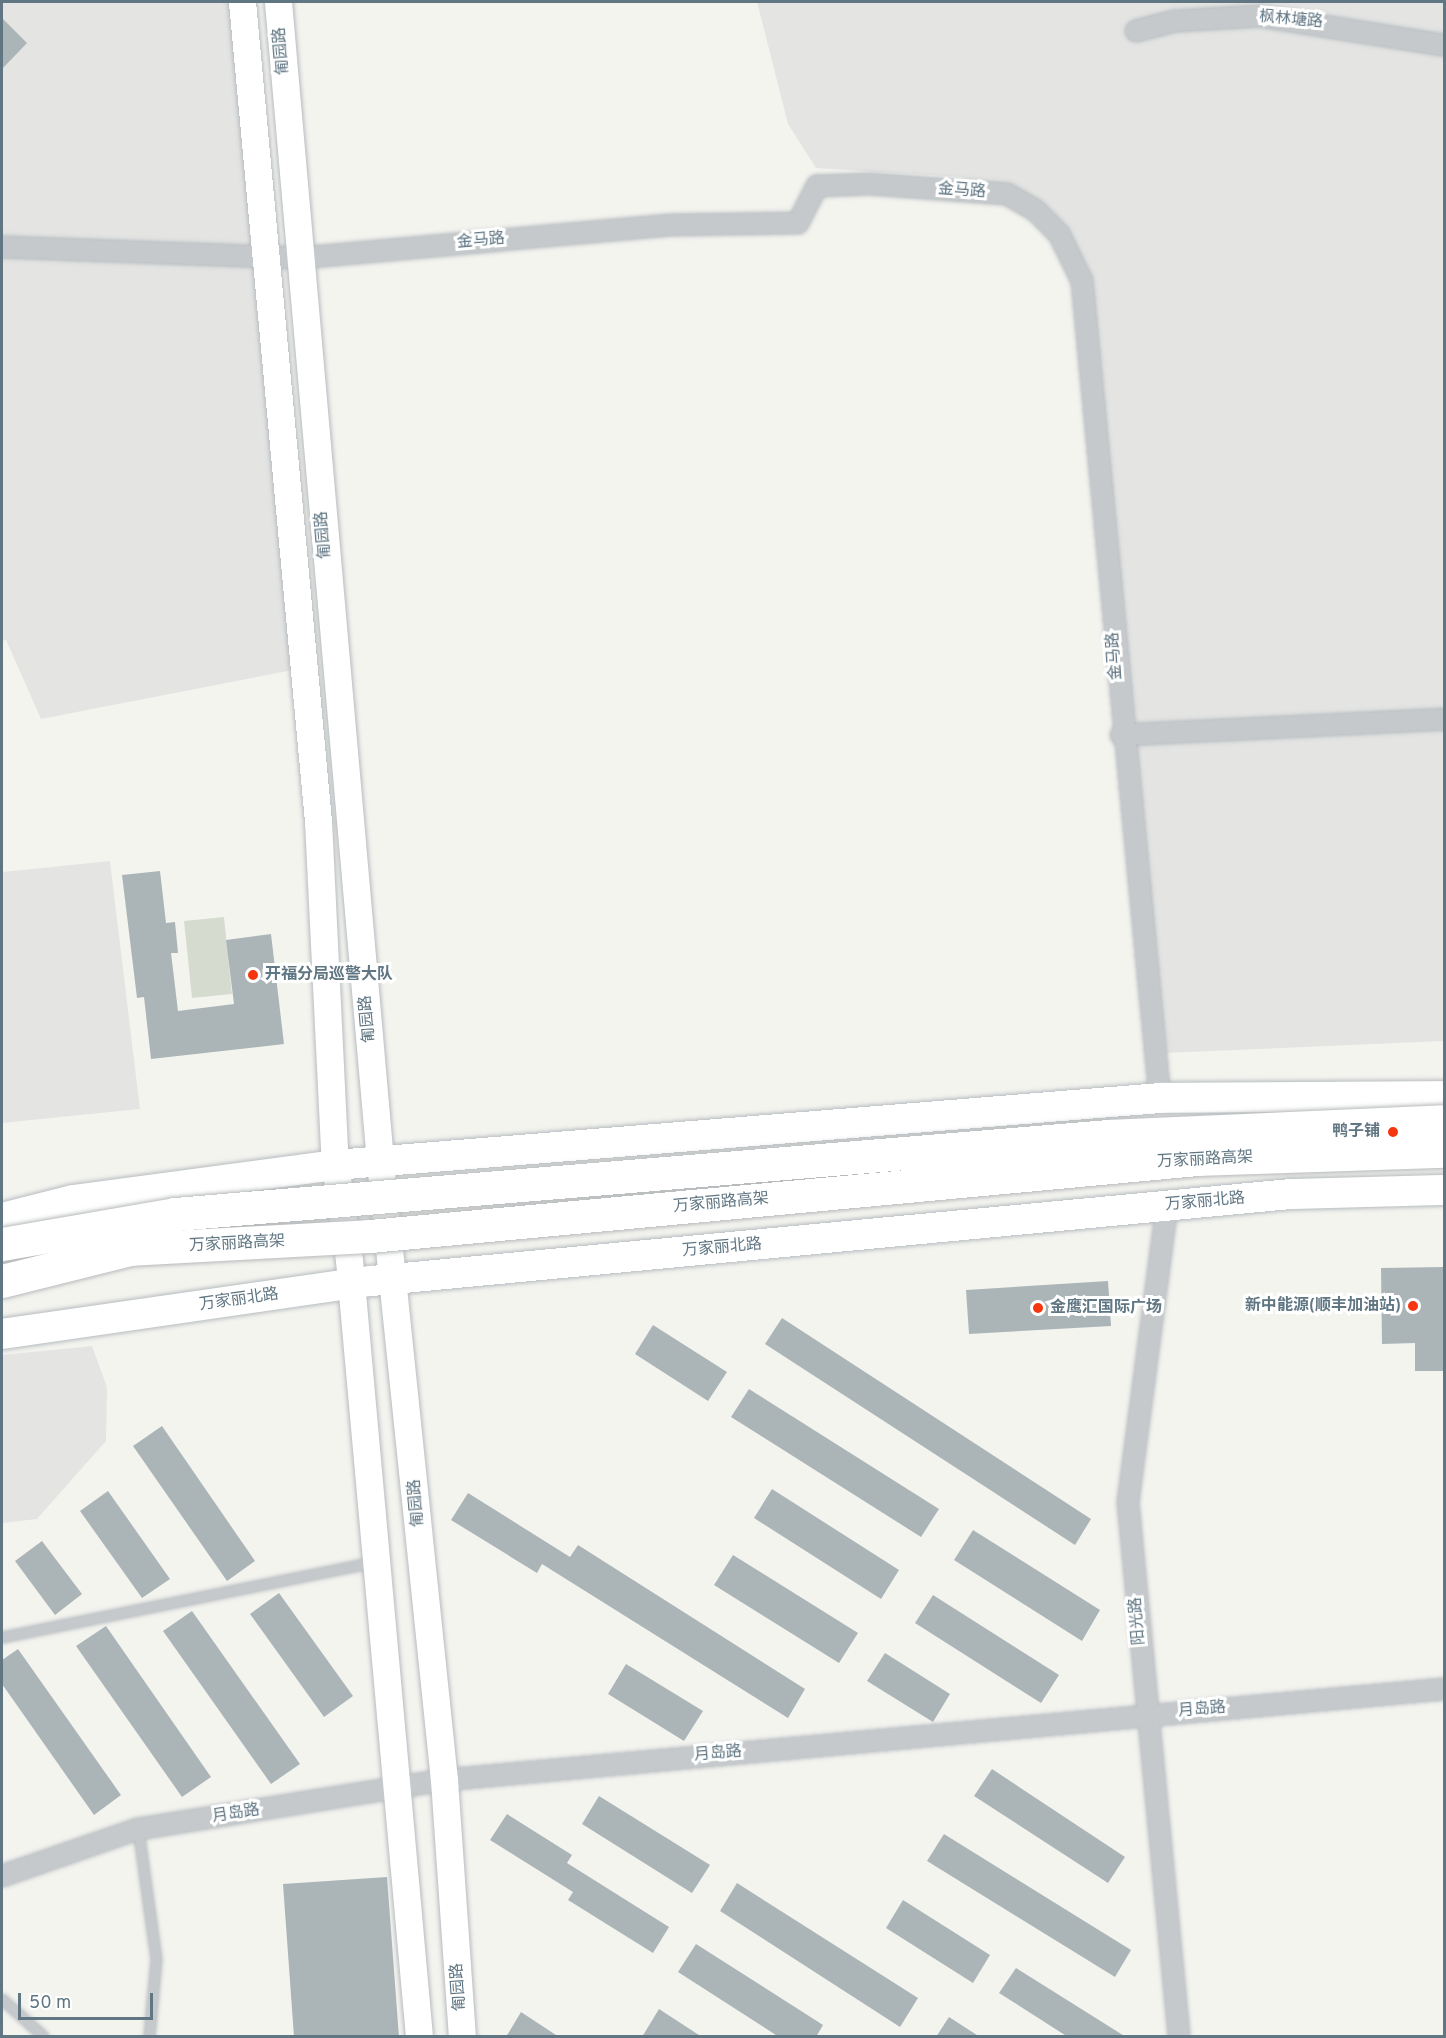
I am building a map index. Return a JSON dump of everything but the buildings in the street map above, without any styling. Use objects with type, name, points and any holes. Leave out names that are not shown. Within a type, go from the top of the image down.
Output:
[{"type":"highway","name":"万家丽路高架","points":[[2,1244],[175,1214],[1107,1136],[1444,1121]]},
{"type":"highway","name":"万家丽路高架","points":[[2,1281],[130,1250],[370,1236],[1197,1159],[1444,1150]]},
{"type":"main road","name":"匍园路","points":[[242,2],[318,820],[335,1165],[350,1284],[419,2037]]},
{"type":"main road","name":"匍园路","points":[[278,2],[380,1162],[396,1279],[444,1780],[462,2037]]},
{"type":"main road","points":[[2,1218],[73,1200],[335,1165],[1160,1098],[1444,1096]]},
{"type":"main road","name":"万家丽北路","points":[[2,1334],[396,1279],[1290,1194],[1444,1190]]},
{"type":"street","name":"枫林塘路","points":[[1137,31],[1175,21],[1260,16],[1444,45]]},
{"type":"street","name":"金马路","points":[[2,247],[300,258],[671,225],[798,223],[817,186],[1007,194],[1059,234],[1082,281],[1121,735],[1160,1098]]},
{"type":"street","points":[[1121,735],[1444,719]]},
{"type":"street","name":"阳光路","points":[[1167,1206],[1128,1502],[1146,1715],[1179,2037]]},
{"type":"street","name":"月岛路","points":[[4,1870],[138,1829],[444,1780],[1444,1689]]},
{"type":"lane","points":[[2,1637],[375,1562]]},
{"type":"lane","points":[[138,1829],[156,1959],[149,2037]]},
{"type":"lane","points":[[2,2000],[43,2037]]},
{"type":"shaded area","points":[[2,2],[252,2],[293,670],[41,719],[6,640],[2,641]]},
{"type":"shaded area","points":[[757,2],[1444,2],[1444,1041],[1165,1053],[1102,417],[1064,228],[1035,199],[962,177],[816,168],[788,124]]},
{"type":"shaded area","points":[[110,861],[140,1109],[2,1123],[2,872]]},
{"type":"shaded area","points":[[224,917],[232,994],[192,998],[184,921]]},
{"type":"shaded area","points":[[92,1346],[107,1387],[106,1441],[37,1519],[2,1523],[2,1355]]},
{"type":"place","name":"开福分局巡警大队","points":[[253,975]]},
{"type":"place","name":"鸭子铺","points":[[1393,1132]]},
{"type":"place","name":"新中能源(顺丰加油站)","points":[[1413,1306]]},
{"type":"place","name":"金鹰汇国际广场","points":[[1038,1308]]}]
